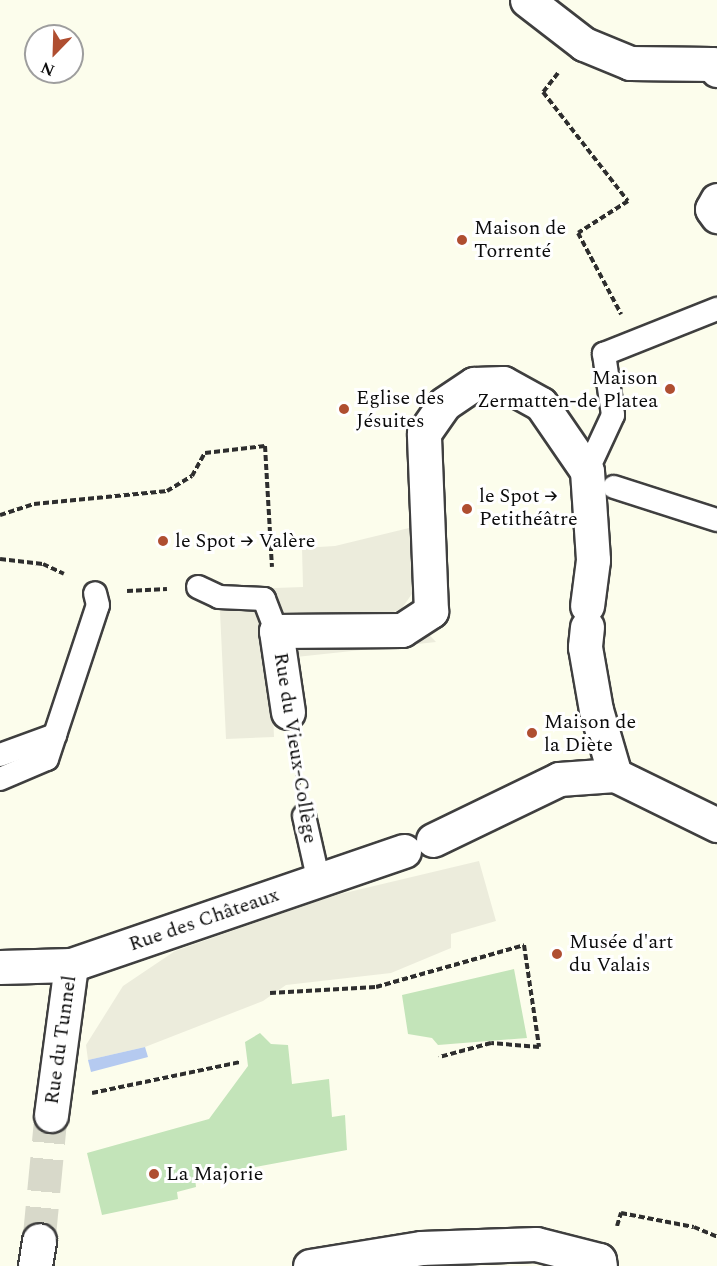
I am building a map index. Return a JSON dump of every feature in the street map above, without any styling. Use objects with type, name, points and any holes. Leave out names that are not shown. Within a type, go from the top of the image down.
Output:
[{"type":"street","points":[[527,0],[584,44],[630,63],[712,64],[717,70]]},
{"type":"street","points":[[717,200],[712,208],[717,216]]},
{"type":"street","name":"Rue du Vieux-Collège","points":[[288,712],[276,630],[402,630],[431,611],[424,433],[444,404],[474,384],[503,383],[541,404],[599,481]]},
{"type":"street","points":[[599,481],[585,647],[596,710],[615,775],[717,825]]},
{"type":"street","name":"Rue des Châteaux","points":[[0,967],[71,965],[419,846],[559,779],[615,775]]},
{"type":"street","name":"Rue du Tunnel","points":[[51,1115],[71,965]]},
{"type":"street","points":[[310,1266],[421,1248],[536,1244],[600,1263]]},
{"type":"lane","points":[[717,309],[604,354],[613,415],[599,481],[717,520]]},
{"type":"lane","points":[[198,587],[219,597],[264,599],[276,630]]},
{"type":"lane","points":[[0,779],[47,759],[98,605],[95,593]]},
{"type":"lane","points":[[0,755],[55,735]]},
{"type":"lane","name":"Rue du Vieux-Collège","points":[[304,816],[319,882]]},
{"type":"path","points":[[560,69],[543,92],[628,201],[578,233],[607,283]]},
{"type":"path","points":[[0,515],[34,504],[167,490],[192,476],[205,453],[265,446],[273,577]]},
{"type":"path","points":[[0,559],[43,564],[64,574]]},
{"type":"path","points":[[118,592],[198,587]]},
{"type":"path","name":"Rue du Vieux-Collège","points":[[288,712],[304,816]]},
{"type":"path","points":[[270,993],[376,987],[525,945],[539,1047],[491,1043],[439,1057]]},
{"type":"path","points":[[83,1094],[241,1062]]},
{"type":"path","points":[[600,1263],[611,1250],[621,1213],[694,1227],[717,1237]]},
{"type":"green space","points":[[514,969],[527,1038],[438,1045],[432,1038],[408,1034],[402,995]]},
{"type":"green space","points":[[260,1033],[271,1044],[288,1045],[292,1084],[329,1079],[332,1117],[345,1115],[347,1150],[195,1178],[196,1187],[177,1192],[178,1199],[102,1215],[87,1153],[209,1119],[248,1066],[245,1042]]},
{"type":"shaded area","points":[[409,528],[414,591],[402,608],[390,614],[418,623],[436,642],[296,657],[273,712],[274,737],[226,739],[219,590],[303,587],[302,548],[335,546]]},
{"type":"shaded area","points":[[479,861],[496,921],[451,934],[451,948],[391,973],[286,985],[263,1001],[145,1047],[88,1060],[86,1045],[123,986],[175,951],[332,896]]},
{"type":"water","points":[[145,1047],[148,1057],[91,1072],[88,1060]]},
{"type":"tunnel","points":[[39,1240],[51,1115]]},
{"type":"place","name":"Maison de Torrenté","points":[[462,240]]},
{"type":"place","name":"Maison Zermatten-de Platea","points":[[670,389]]},
{"type":"place","name":"Eglise des Jésuites","points":[[344,409]]},
{"type":"place","name":"le Spot → Petithéâtre","points":[[467,509]]},
{"type":"place","name":"le Spot → Valère","points":[[163,541]]},
{"type":"place","name":"Maison de la Diète","points":[[532,733]]},
{"type":"place","name":"Musée d'art du Valais","points":[[557,954]]},
{"type":"place","name":"La Majorie","points":[[154,1174]]}]
